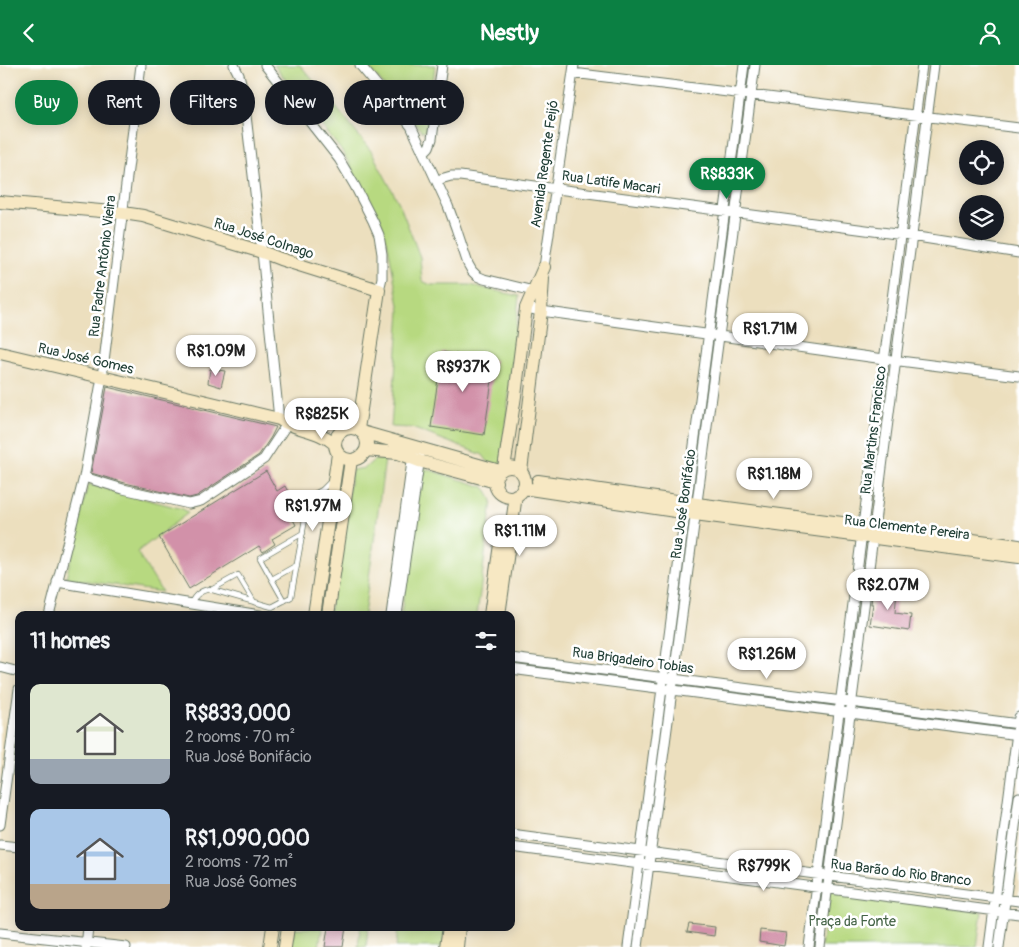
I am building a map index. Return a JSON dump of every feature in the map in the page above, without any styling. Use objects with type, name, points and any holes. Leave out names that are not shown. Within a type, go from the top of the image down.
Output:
[{"type":"main road","name":"Rua José Colnago","points":[[0,202],[123,213],[150,218],[262,252],[379,291]]},
{"type":"main road","name":"Avenida Regente Feijó","points":[[492,611],[496,601],[502,553],[518,486],[541,311],[538,292],[544,267]]},
{"type":"main road","points":[[336,449],[342,457],[351,460],[360,457],[366,450],[367,441],[360,430],[379,291]]},
{"type":"main road","name":"Avenida Regente Feijó","points":[[500,474],[515,396],[526,308],[538,292]]},
{"type":"main road","name":"Rua José Gomes","points":[[0,353],[283,422],[327,438],[336,449]]},
{"type":"main road","points":[[515,396],[530,398]]},
{"type":"main road","points":[[315,611],[335,478],[336,437],[342,429],[353,427],[417,453],[500,474],[499,491],[518,486]]},
{"type":"main road","points":[[366,450],[417,453]]},
{"type":"main road","points":[[329,611],[351,460]]},
{"type":"main road","name":"Rua Clemente Pereira","points":[[500,474],[511,467],[518,486],[868,532],[1019,557]]},
{"type":"main road","name":"Rua Clemente Pereira","points":[[868,532],[1019,546]]},
{"type":"main road","name":"Avenida Regente Feijó","points":[[496,601],[498,611]]},
{"type":"main road","points":[[270,947],[272,931]]},
{"type":"main road","points":[[285,947],[287,931]]},
{"type":"main road","points":[[449,931],[451,946]]},
{"type":"main road","points":[[451,946],[457,931]]},
{"type":"street","name":"Rua Padre Antônio Vieira","points":[[50,611],[84,477],[102,377],[141,65]]},
{"type":"street","points":[[84,477],[123,489],[189,504],[201,501],[264,459],[283,422],[243,90],[234,65]]},
{"type":"street","points":[[265,65],[338,159],[355,186],[373,221],[379,235],[382,254],[382,278],[379,291]]},
{"type":"street","points":[[360,65],[409,122],[437,180],[472,271],[484,279],[538,292]]},
{"type":"street","points":[[424,152],[429,147],[432,139],[442,65]]},
{"type":"street","name":"Rua José Bonifácio","points":[[691,508],[709,334],[744,65]]},
{"type":"street","name":"Rua José Bonifácio","points":[[628,947],[646,851],[691,508],[719,336],[754,65]]},
{"type":"street","name":"Rua Martins Francisco","points":[[820,947],[859,645],[884,359],[922,65]]},
{"type":"street","name":"Rua Martins Francisco","points":[[808,947],[847,644],[868,532],[896,360],[934,65]]},
{"type":"street","points":[[573,69],[740,93],[1019,128]]},
{"type":"street","name":"Avenida Regente Feijó","points":[[544,267],[573,69]]},
{"type":"street","name":"Rua Latife Macari","points":[[437,180],[450,176],[460,176],[911,235],[1019,253]]},
{"type":"street","points":[[526,308],[884,359],[1019,376]]},
{"type":"street","points":[[392,611],[417,453]]},
{"type":"street","points":[[397,611],[417,453]]},
{"type":"street","points":[[57,582],[235,611]]},
{"type":"street","points":[[847,644],[859,645]]},
{"type":"street","name":"Rua Brigadeiro Tobias","points":[[515,659],[840,701],[1019,722]]},
{"type":"street","points":[[0,667],[15,671]]},
{"type":"street","points":[[585,678],[586,668]]},
{"type":"street","name":"Rua Brigadeiro Tobias","points":[[515,669],[1018,735]]},
{"type":"street","points":[[989,947],[1019,722]]},
{"type":"street","points":[[0,825],[15,743]]},
{"type":"street","points":[[999,947],[1019,797]]},
{"type":"street","name":"Rua Barão do Rio Branco","points":[[515,835],[1019,901]]},
{"type":"street","points":[[0,845],[15,847]]},
{"type":"street","name":"Rua Barão do Rio Branco","points":[[515,848],[1019,914]]},
{"type":"street","name":"Rua José Bonifácio","points":[[638,947],[644,864]]},
{"type":"street","points":[[86,945],[88,931]]},
{"type":"street","points":[[0,933],[86,945],[126,947]]},
{"type":"lane","points":[[190,604],[193,598],[204,590],[211,590],[272,607],[291,597],[309,497],[322,491],[335,478]]},
{"type":"lane","points":[[284,601],[260,558],[303,533]]},
{"type":"lane","points":[[272,579],[297,565]]},
{"type":"lane","points":[[211,590],[238,575],[254,602]]},
{"type":"green space","points":[[274,65],[300,65],[313,80],[286,80]]},
{"type":"green space","points":[[367,65],[435,65],[433,80],[379,80]]},
{"type":"green space","points":[[334,105],[344,117],[344,125],[350,125],[371,151],[399,203],[420,257],[422,281],[431,285],[470,285],[519,296],[502,463],[491,466],[483,455],[412,428],[391,427],[400,311],[387,240],[344,154],[321,125],[334,125]]},
{"type":"green space","points":[[416,125],[429,125],[428,130],[422,132]]},
{"type":"green space","points":[[385,459],[365,611],[330,611],[352,470],[365,468],[374,460]]},
{"type":"green space","points":[[420,467],[484,487],[492,501],[478,611],[402,611]]},
{"type":"green space","points":[[88,484],[183,509],[188,513],[137,552],[162,592],[66,578]]},
{"type":"green space","name":"Praça da Fonte","points":[[828,891],[982,912],[977,947],[821,947]]},
{"type":"green space","points":[[294,931],[322,931],[319,947],[291,947]]},
{"type":"green space","points":[[360,931],[368,931],[366,947],[358,947]]},
{"type":"green space","points":[[398,931],[447,931],[444,947],[396,947]]},
{"type":"building","points":[[442,352],[495,360],[484,435],[431,427]]},
{"type":"building","points":[[210,369],[225,371],[221,387],[208,383]]},
{"type":"building","points":[[107,387],[276,427],[259,455],[197,496],[189,498],[125,483],[91,473]]},
{"type":"building","points":[[266,471],[277,491],[285,486],[292,499],[284,503],[296,525],[272,539],[275,544],[263,552],[259,546],[189,589],[159,537]]},
{"type":"building","points":[[873,588],[897,591],[895,613],[911,615],[909,631],[870,625]]},
{"type":"building","points":[[689,924],[715,927],[714,936],[687,932]]},
{"type":"building","points":[[760,930],[786,933],[784,946],[759,942]]},
{"type":"building","points":[[327,931],[345,931],[343,947],[325,947]]}]
